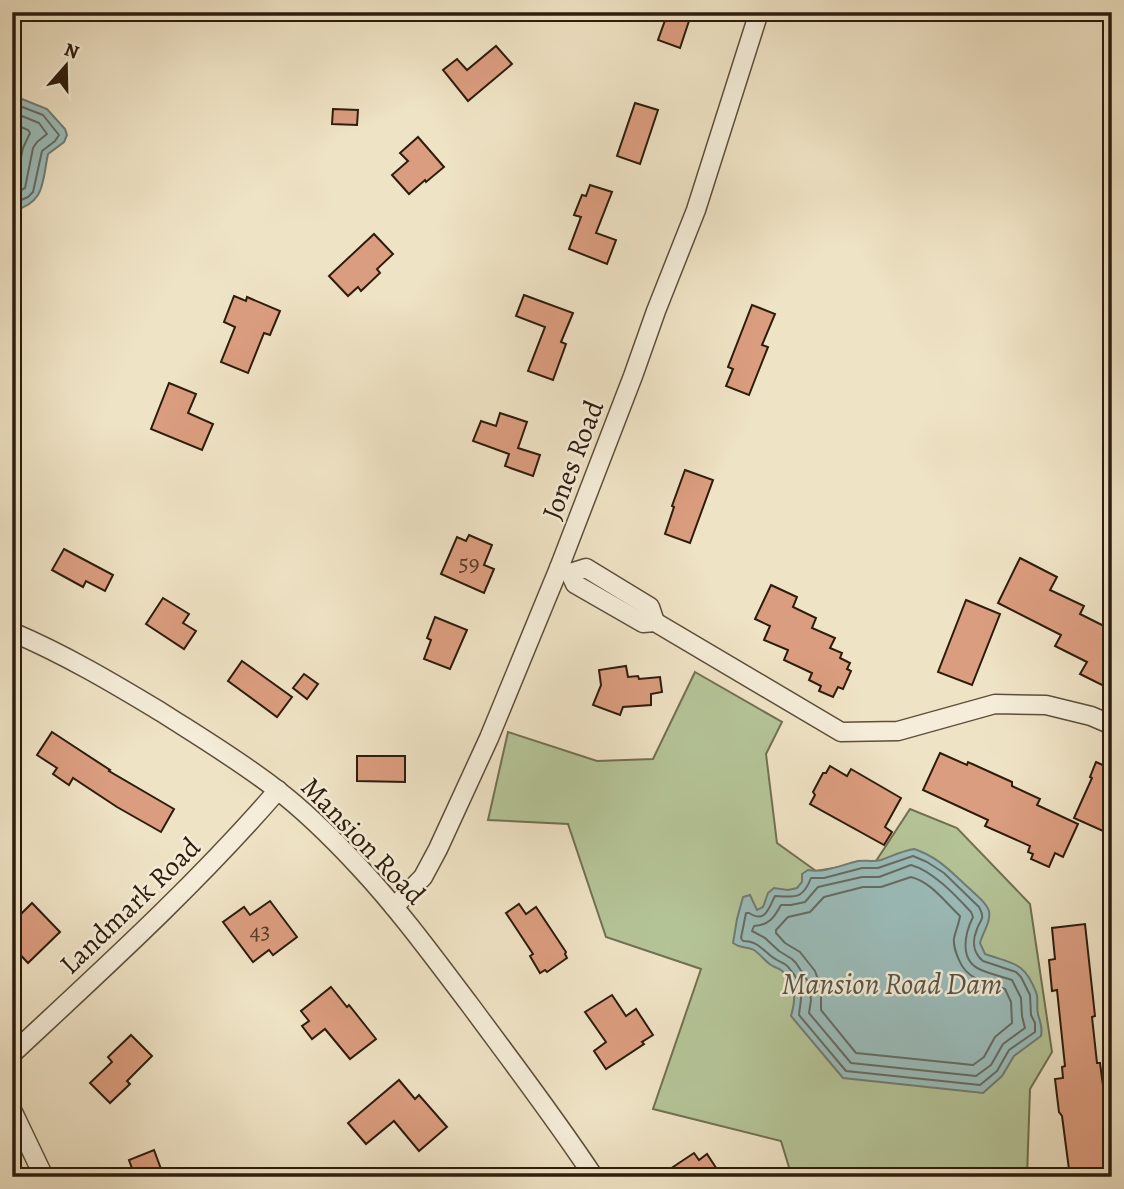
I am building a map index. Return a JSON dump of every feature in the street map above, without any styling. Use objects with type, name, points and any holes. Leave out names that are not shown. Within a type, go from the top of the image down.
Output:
[{"type":"street","name":"Jones Road","points":[[394,908],[423,877],[439,849],[565,570],[656,311],[696,210],[759,12]]},
{"type":"street","points":[[565,570],[586,568],[650,607],[655,622],[841,732],[898,731],[995,704],[1045,705],[1091,716],[1112,725]]},
{"type":"street","name":"Mansion Road","points":[[12,632],[80,665],[245,766],[278,790],[330,838],[394,908],[488,1030],[594,1177]]},
{"type":"street","name":"Landmark Road","points":[[12,1054],[118,956],[230,846],[278,790]]},
{"type":"street","points":[[12,1110],[44,1177]]},
{"type":"green space","points":[[695,672],[782,722],[766,754],[777,843],[816,871],[876,861],[910,809],[957,828],[1030,904],[1052,1052],[1030,1089],[1027,1177],[792,1177],[781,1141],[653,1109],[701,969],[606,937],[568,824],[488,820],[508,732],[597,761],[653,759]]},
{"type":"water","points":[[12,95],[47,109],[67,135],[64,142],[48,154],[41,190],[37,196],[24,207],[13,211]]},
{"type":"water","name":"Mansion Road Dam","points":[[914,849],[945,866],[984,902],[989,911],[988,923],[980,943],[985,954],[1022,969],[1032,982],[1037,995],[1041,1036],[1014,1056],[1002,1076],[983,1093],[843,1078],[791,1016],[794,991],[786,975],[754,950],[733,943],[743,897],[750,895],[757,910],[763,907],[768,893],[774,888],[797,888],[802,882],[802,874],[808,870],[827,870],[858,861],[881,860]]},
{"type":"building","points":[[668,12],[691,15],[680,48],[658,40]]},
{"type":"building","points":[[496,46],[512,64],[468,101],[443,70],[457,59],[467,70]]},
{"type":"building","points":[[635,103],[658,110],[640,164],[617,156]]},
{"type":"building","points":[[333,109],[358,110],[357,125],[332,124]]},
{"type":"building","points":[[418,137],[444,167],[409,194],[392,175],[408,161],[400,153]]},
{"type":"building","points":[[590,185],[612,192],[596,233],[616,240],[607,264],[569,249],[581,217],[574,215],[582,195],[586,196]]},
{"type":"building","points":[[374,234],[393,254],[377,269],[380,273],[361,291],[358,287],[348,296],[329,276]]},
{"type":"building","points":[[524,295],[573,313],[561,342],[566,344],[553,380],[528,371],[545,327],[516,316]]},
{"type":"building","points":[[234,296],[246,301],[247,297],[280,311],[270,335],[264,333],[248,373],[221,362],[235,327],[224,322]]},
{"type":"building","points":[[752,305],[775,314],[762,345],[768,347],[749,395],[726,386],[733,369],[728,367]]},
{"type":"building","points":[[169,383],[196,394],[188,413],[213,424],[202,450],[151,429]]},
{"type":"building","points":[[500,413],[527,422],[518,448],[540,455],[533,476],[505,466],[509,454],[473,441],[481,421],[496,426]]},
{"type":"building","points":[[685,470],[713,480],[690,543],[665,534]]},
{"type":"building","points":[[469,535],[492,545],[484,565],[494,569],[484,593],[441,574],[457,537],[466,541]]},
{"type":"building","points":[[64,549],[113,575],[105,591],[86,581],[83,587],[52,570]]},
{"type":"building","points":[[1020,558],[1057,577],[1050,590],[1084,606],[1080,614],[1108,628],[1103,639],[1112,644],[1112,690],[1080,674],[1087,662],[1055,646],[1061,635],[998,603]]},
{"type":"building","points":[[771,585],[797,597],[793,607],[816,618],[812,628],[835,638],[830,648],[842,653],[840,658],[850,663],[847,669],[851,671],[843,689],[838,687],[833,697],[819,691],[821,686],[809,680],[812,673],[784,660],[788,650],[764,640],[770,626],[755,619]]},
{"type":"building","points":[[163,598],[189,614],[183,623],[196,631],[184,649],[146,624]]},
{"type":"building","points":[[966,600],[1000,614],[972,685],[938,672]]},
{"type":"building","points":[[435,617],[467,630],[450,669],[424,659],[431,640],[427,638]]},
{"type":"building","points":[[242,661],[292,697],[277,717],[228,681]]},
{"type":"building","points":[[626,666],[628,677],[660,677],[662,692],[651,694],[651,705],[623,707],[620,715],[593,705],[601,685],[599,670]]},
{"type":"building","points":[[304,674],[318,684],[307,699],[293,688]]},
{"type":"building","points":[[52,732],[109,771],[174,809],[161,832],[73,778],[69,785],[53,774],[57,768],[37,755]]},
{"type":"building","points":[[940,753],[967,765],[968,762],[1012,782],[1012,786],[1040,799],[1037,805],[1078,824],[1063,857],[1055,853],[1049,867],[1031,859],[1033,854],[1028,852],[1030,846],[985,826],[988,820],[923,790]]},
{"type":"building","points":[[357,756],[405,756],[405,782],[357,781]]},
{"type":"building","points":[[1096,762],[1112,769],[1112,835],[1074,818],[1092,778],[1090,777]]},
{"type":"building","points":[[830,766],[847,776],[851,769],[901,798],[885,827],[892,832],[884,845],[810,804],[823,773],[826,773]]},
{"type":"building","points":[[270,901],[297,937],[273,955],[269,950],[253,962],[223,922],[244,907],[250,915]]},
{"type":"building","points":[[32,903],[60,932],[28,963],[12,946],[12,923]]},
{"type":"building","points":[[519,904],[526,914],[536,907],[566,952],[567,958],[547,972],[545,970],[540,973],[530,956],[533,954],[506,913]]},
{"type":"building","points":[[1085,924],[1095,1016],[1092,1017],[1112,1153],[1112,1177],[1070,1177],[1055,1079],[1063,1078],[1062,1067],[1065,1066],[1057,990],[1052,991],[1049,960],[1055,959],[1052,928]]},
{"type":"building","points":[[331,987],[376,1039],[350,1059],[325,1029],[312,1039],[302,1026],[309,1021],[301,1011]]},
{"type":"building","points":[[612,995],[626,1016],[636,1009],[653,1035],[606,1069],[594,1051],[606,1042],[585,1012]]},
{"type":"building","points":[[131,1035],[152,1056],[127,1081],[130,1084],[110,1103],[90,1083],[112,1062],[108,1057]]},
{"type":"building","points":[[399,1080],[415,1099],[419,1095],[447,1127],[419,1151],[394,1121],[366,1144],[348,1123]]},
{"type":"building","points":[[154,1150],[164,1177],[135,1177],[129,1160]]},
{"type":"building","points":[[694,1153],[699,1160],[707,1154],[722,1177],[658,1177]]}]
